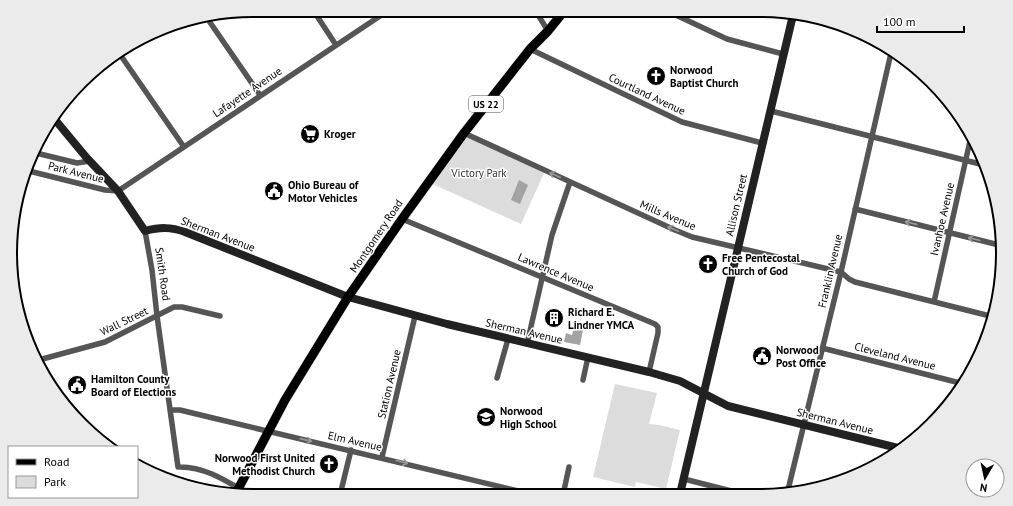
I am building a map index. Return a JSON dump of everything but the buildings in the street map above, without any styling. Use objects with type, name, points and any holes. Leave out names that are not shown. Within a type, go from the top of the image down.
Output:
[{"type":"main road","name":"Montgomery Road","points":[[239,488],[291,390],[348,297],[464,133],[530,49],[559,17]]},
{"type":"street","points":[[318,17],[336,45]]},
{"type":"street","name":"Lafayette Avenue","points":[[118,191],[378,17]]},
{"type":"street","points":[[540,17],[548,30]]},
{"type":"street","points":[[679,17],[726,39],[783,54]]},
{"type":"street","name":"Allison Street","points":[[681,489],[792,19]]},
{"type":"street","points":[[209,22],[260,95]]},
{"type":"street","name":"Courtland Avenue","points":[[530,49],[684,123],[762,143]]},
{"type":"street","name":"Franklin Avenue","points":[[789,487],[841,272],[890,56]]},
{"type":"street","points":[[122,57],[184,147]]},
{"type":"street","points":[[771,111],[978,163]]},
{"type":"street","name":"Smith Road","points":[[57,122],[118,191],[145,231],[152,270],[178,467],[189,466],[207,471],[231,488]]},
{"type":"street","name":"Mills Avenue","points":[[464,133],[675,230],[692,236],[841,272],[855,282],[988,315]]},
{"type":"street","name":"Ivanhoe Avenue","points":[[934,302],[969,144]]},
{"type":"street","name":"Park Avenue","points":[[39,154],[77,163],[90,161]]},
{"type":"street","name":"Park Avenue","points":[[32,172],[105,190],[118,191]]},
{"type":"street","points":[[528,344],[552,236],[570,182]]},
{"type":"street","points":[[855,209],[995,244]]},
{"type":"street","name":"Lawrence Avenue","points":[[402,219],[655,324],[658,327],[658,333],[649,372]]},
{"type":"street","name":"Sherman Avenue","points":[[145,231],[157,228],[173,228],[348,297],[414,316],[649,372],[680,381],[728,406],[894,447]]},
{"type":"street","name":"Wall Street","points":[[42,359],[105,342],[174,307],[182,307],[220,316]]},
{"type":"street","name":"Station Avenue","points":[[382,457],[414,316]]},
{"type":"street","points":[[497,378],[508,339]]},
{"type":"street","name":"Cleveland Avenue","points":[[822,348],[957,382]]},
{"type":"street","points":[[583,380],[588,358]]},
{"type":"street","name":"Elm Avenue","points":[[170,410],[180,410],[269,430],[511,489]]},
{"type":"street","points":[[341,489],[351,450]]},
{"type":"street","points":[[564,489],[569,467]]},
{"type":"street","points":[[684,479],[723,489]]},
{"type":"green space","name":"Victory Park","points":[[464,133],[545,171],[521,224],[428,182]]},
{"type":"green space","points":[[615,384],[657,393],[649,424],[680,430],[666,489],[636,482],[635,487],[593,477]]},
{"type":"shaded area","points":[[519,180],[528,185],[520,204],[511,200]]},
{"type":"shaded area","points":[[575,323],[584,325],[580,345],[564,342],[566,333],[572,335]]},
{"type":"place","name":"Norwood Baptist Church","points":[[656,76]]},
{"type":"place","name":"Kroger","points":[[310,134]]},
{"type":"place","name":"Ohio Bureau of Motor Vehicles","points":[[274,191]]},
{"type":"place","name":"Free Pentecostal Church of God","points":[[708,264]]},
{"type":"place","name":"Richard E. Lindner YMCA","points":[[554,318]]},
{"type":"place","name":"Norwood Post Office","points":[[762,356]]},
{"type":"place","name":"Hamilton County Board of Elections","points":[[77,385]]},
{"type":"place","name":"Norwood High School","points":[[486,417]]},
{"type":"place","name":"Norwood First United Methodist Church","points":[[329,464]]}]
